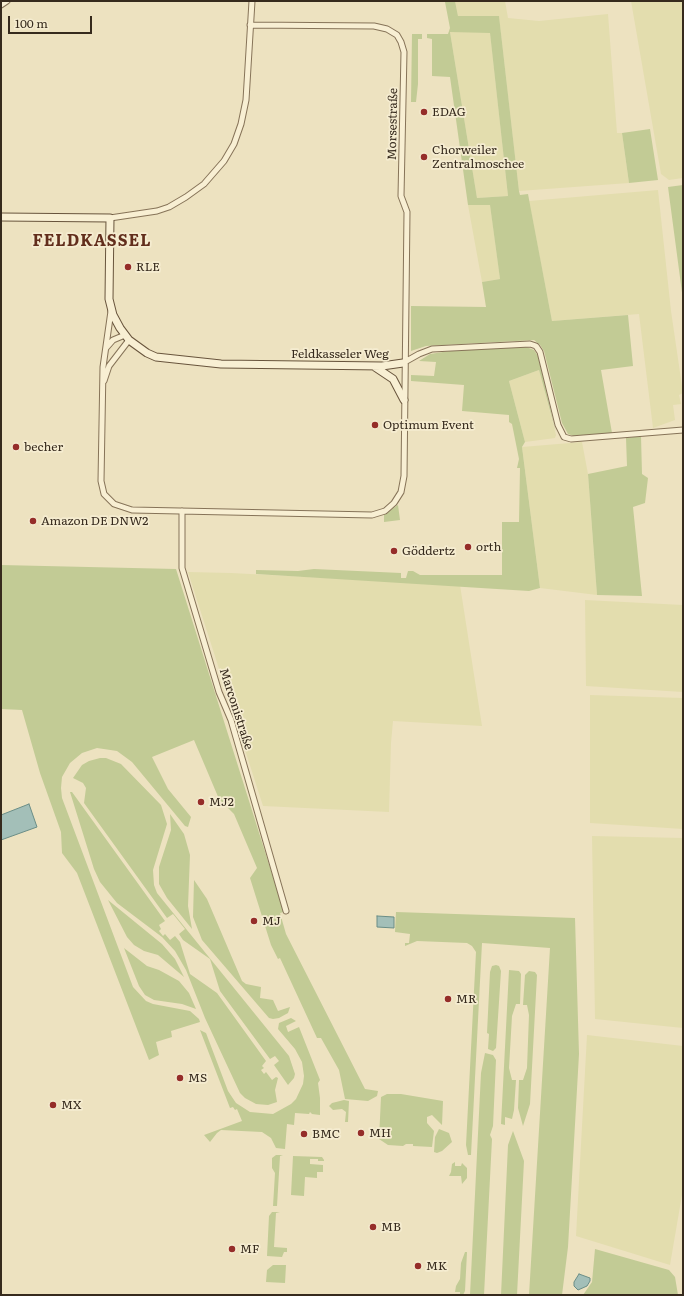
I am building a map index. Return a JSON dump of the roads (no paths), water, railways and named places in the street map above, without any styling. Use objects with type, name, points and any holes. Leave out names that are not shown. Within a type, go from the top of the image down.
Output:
[{"type":"street","points":[[1,5],[7,1]]},
{"type":"street","points":[[1,217],[110,218],[157,211],[169,207],[204,184],[224,161],[234,144],[241,124],[246,100],[252,1]]},
{"type":"street","name":"Morsestraße","points":[[250,25],[374,26],[388,29],[397,35],[401,42],[404,52],[401,196],[407,212],[404,363]]},
{"type":"street","name":"Feldkasseler Weg","points":[[110,218],[109,285],[112,308],[127,338],[147,353],[156,357],[221,364],[373,366],[404,363],[419,354],[432,349],[530,344],[536,346],[540,352],[558,425],[564,437],[571,439],[683,430]]},
{"type":"street","points":[[112,308],[102,386],[101,481],[108,499],[114,504],[132,510],[372,515],[385,511],[394,504],[401,492],[404,476],[404,363]]},
{"type":"street","points":[[106,349],[112,340],[127,338]]},
{"type":"street","points":[[102,386],[110,366],[127,338]]},
{"type":"street","points":[[373,366],[393,379],[404,400]]},
{"type":"street","name":"Marconistraße","points":[[182,511],[182,568],[219,692],[231,720],[286,911]]},
{"type":"water","points":[[29,804],[37,827],[1,840],[1,815]]},
{"type":"water","points":[[377,916],[394,917],[394,928],[377,927]]},
{"type":"water","points":[[579,1274],[590,1278],[590,1281],[587,1286],[578,1290],[574,1286],[574,1282]]},
{"type":"place","name":"EDAG","points":[[424,112]]},
{"type":"place","name":"Chorweiler Zentralmoschee","points":[[424,157]]},
{"type":"place","name":"RLE","points":[[128,267]]},
{"type":"place","name":"Optimum Event","points":[[375,425]]},
{"type":"place","name":"becher","points":[[16,447]]},
{"type":"place","name":"Amazon DE DNW2","points":[[33,521]]},
{"type":"place","name":"orth","points":[[468,547]]},
{"type":"place","name":"Göddertz","points":[[394,551]]},
{"type":"place","name":"MJ2","points":[[201,802]]},
{"type":"place","name":"MJ","points":[[254,921]]},
{"type":"place","name":"MR","points":[[448,999]]},
{"type":"place","name":"MS","points":[[180,1078]]},
{"type":"place","name":"MX","points":[[53,1105]]},
{"type":"place","name":"MH","points":[[361,1133]]},
{"type":"place","name":"BMC","points":[[304,1134]]},
{"type":"place","name":"MB","points":[[373,1227]]},
{"type":"place","name":"MF","points":[[232,1249]]},
{"type":"place","name":"MK","points":[[418,1266]]},
{"type":"district","name":"FELDKASSEL","points":[[92,241]]}]
